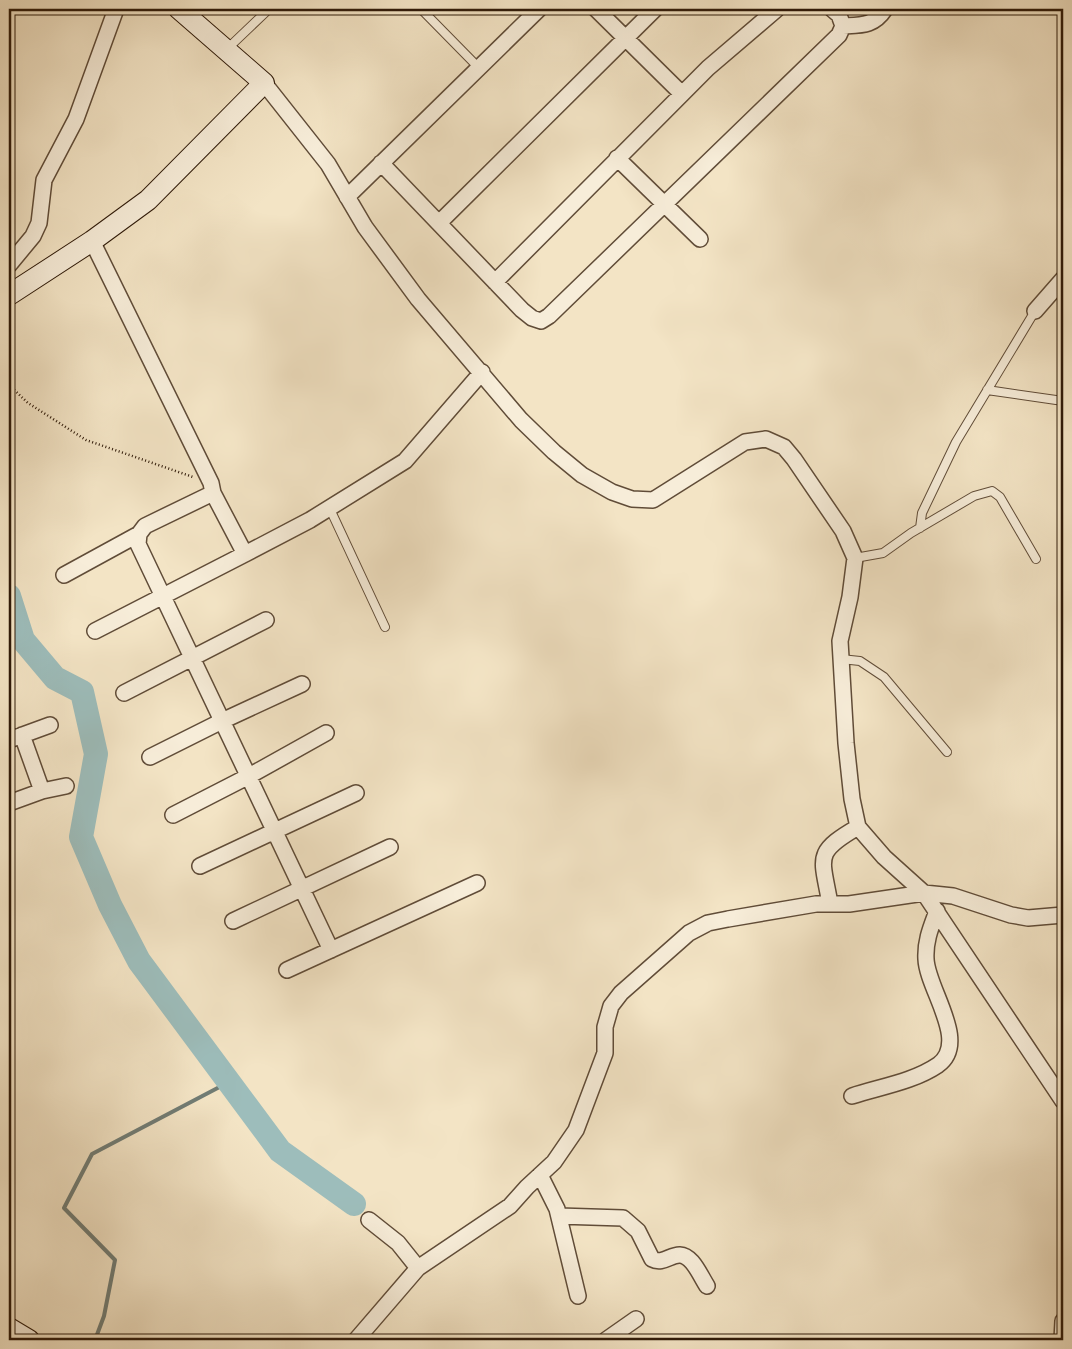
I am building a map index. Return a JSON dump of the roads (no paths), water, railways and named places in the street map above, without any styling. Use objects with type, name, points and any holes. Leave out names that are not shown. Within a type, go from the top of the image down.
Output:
[{"type":"street","points":[[9,265],[33,236],[39,223],[44,180],[76,119],[116,9]]},
{"type":"street","points":[[179,9],[264,83],[328,164],[365,227],[418,299],[521,420],[554,452],[582,475],[612,492],[632,499],[653,500],[745,442],[766,439],[784,447],[843,531],[855,558],[850,597],[840,641],[846,742],[852,799],[858,827],[884,857],[924,893],[1063,1101]]},
{"type":"street","points":[[347,196],[539,9]]},
{"type":"street","points":[[596,9],[682,94]]},
{"type":"street","points":[[439,223],[655,9]]},
{"type":"street","points":[[495,282],[682,94],[777,9]]},
{"type":"street","points":[[381,163],[495,282],[532,318],[541,321],[549,316],[665,205],[839,35],[843,26],[839,15],[832,9]]},
{"type":"street","points":[[843,26],[871,24],[880,18],[885,9]]},
{"type":"street","points":[[9,295],[92,241],[148,200],[264,83]]},
{"type":"street","points":[[617,158],[700,239]]},
{"type":"street","points":[[92,241],[245,554]]},
{"type":"street","points":[[1035,311],[1063,279]]},
{"type":"street","points":[[95,631],[330,509],[405,461],[482,372]]},
{"type":"street","points":[[64,575],[139,534],[145,526],[212,488]]},
{"type":"street","points":[[139,534],[138,544],[331,950]]},
{"type":"street","points":[[124,693],[266,620]]},
{"type":"street","points":[[150,757],[302,684]]},
{"type":"street","points":[[42,791],[15,738],[50,725]]},
{"type":"street","points":[[173,815],[249,776],[326,733]]},
{"type":"street","points":[[9,803],[42,791],[66,786]]},
{"type":"street","points":[[200,866],[356,793]]},
{"type":"street","points":[[830,904],[822,861],[825,852],[832,841],[858,827]]},
{"type":"street","points":[[233,921],[390,848]]},
{"type":"street","points":[[287,970],[477,883]]},
{"type":"street","points":[[356,1340],[418,1268],[510,1206],[554,1162],[576,1130],[605,1053],[605,1027],[611,1006],[621,993],[690,933],[708,923],[816,904],[849,904],[924,893],[952,896],[1011,916],[1028,918],[1063,915]]},
{"type":"street","points":[[852,1096],[922,1074],[939,1064],[949,1052],[951,1036],[926,960],[927,936],[937,911]]},
{"type":"street","points":[[540,1176],[559,1216],[578,1296]]},
{"type":"street","points":[[559,1216],[623,1218],[638,1231],[652,1260],[663,1261],[676,1254],[681,1255],[692,1262],[707,1286]]},
{"type":"street","points":[[369,1220],[398,1243],[418,1268]]},
{"type":"street","points":[[606,1340],[636,1319]]},
{"type":"street","points":[[1062,1340],[1063,1321]]},
{"type":"street","points":[[9,1328],[29,1340]]},
{"type":"lane","points":[[226,50],[269,9]]},
{"type":"lane","points":[[421,9],[478,68]]},
{"type":"lane","points":[[920,528],[927,502],[956,442],[1035,311]]},
{"type":"lane","points":[[987,390],[1063,401]]},
{"type":"lane","points":[[855,558],[883,553],[920,528],[974,496],[992,491],[1000,498],[1036,559]]},
{"type":"lane","points":[[330,509],[385,627]]},
{"type":"lane","points":[[841,658],[860,661],[884,677],[947,752]]},
{"type":"waterway","points":[[9,596],[23,640],[55,678],[82,692],[96,754],[81,837],[110,905],[139,961],[280,1151],[354,1204]]},
{"type":"waterway","points":[[95,1340],[104,1316],[115,1260],[64,1208],[92,1154],[229,1082]]}]
